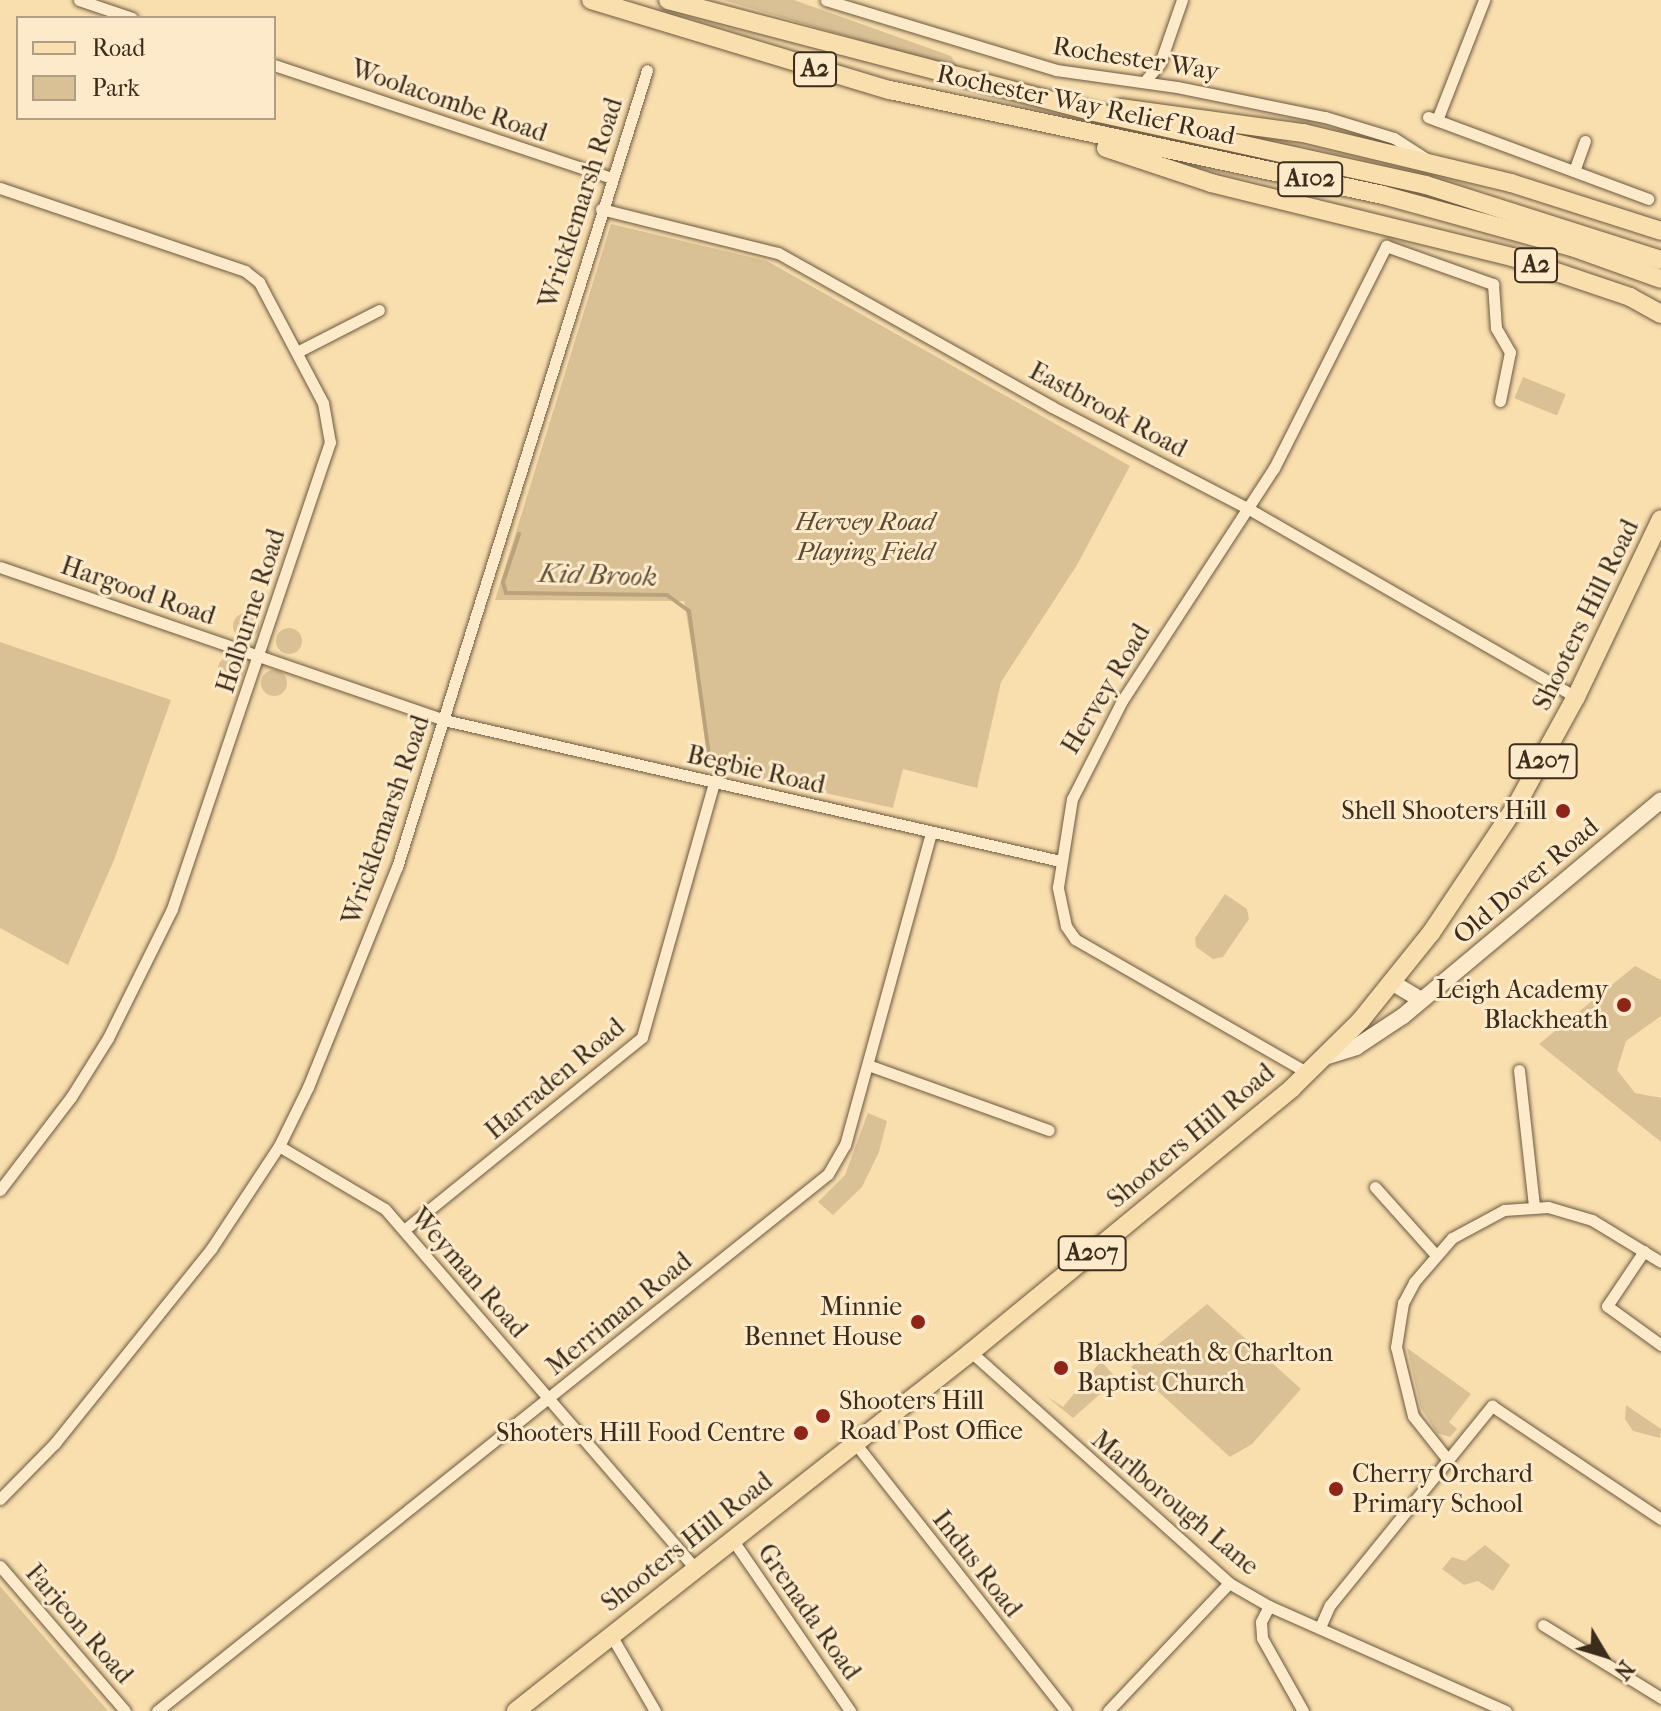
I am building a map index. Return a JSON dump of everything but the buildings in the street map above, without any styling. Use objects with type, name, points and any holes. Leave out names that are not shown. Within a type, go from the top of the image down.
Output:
[{"type":"main road","name":"Rochester Way Relief Road","points":[[591,0],[766,56],[1042,126],[1383,195],[1575,248],[1661,279]]},
{"type":"main road","name":"Rochester Way Relief Road","points":[[668,0],[1049,99],[1426,185],[1661,260]]},
{"type":"main road","name":"A2","points":[[1049,99],[1230,121],[1435,165],[1511,183],[1659,230]]},
{"type":"main road","name":"A2","points":[[1042,126],[1211,183],[1440,236],[1630,297],[1661,314]]},
{"type":"main road","name":"Shooters Hill Road","points":[[516,1711],[971,1352],[1324,1057],[1387,990],[1488,851],[1576,697],[1661,519]]},
{"type":"main road","name":"Old Dover Road","points":[[1324,1057],[1356,1047],[1416,1004],[1661,800]]},
{"type":"main road","points":[[1387,990],[1416,1004]]},
{"type":"street","points":[[79,0],[126,16]]},
{"type":"street","name":"Rochester Way","points":[[826,0],[1005,58],[1114,81],[1145,81],[1355,125],[1407,144],[1435,165]]},
{"type":"street","points":[[1145,81],[1160,63],[1182,0]]},
{"type":"street","points":[[1484,0],[1432,118],[1648,199]]},
{"type":"street","name":"Woolacombe Road","points":[[276,66],[611,178]]},
{"type":"street","name":"Wricklemarsh Road","points":[[0,1499],[55,1443],[158,1320],[248,1198],[279,1146],[372,932],[444,720],[601,209],[647,70]]},
{"type":"street","points":[[1574,171],[1585,141]]},
{"type":"street","name":"Holburne Road","points":[[0,188],[245,271],[269,296],[323,403],[330,442],[186,872],[132,993],[71,1097],[0,1190]]},
{"type":"street","name":"Eastbrook Road","points":[[601,209],[778,253],[1052,407],[1249,509],[1576,697]]},
{"type":"street","name":"Hervey Road","points":[[1308,1073],[1075,939],[1061,909],[1060,861],[1072,799],[1093,750],[1249,509],[1309,404],[1386,246],[1493,284],[1496,328],[1510,352],[1500,401]]},
{"type":"street","points":[[297,352],[379,310]]},
{"type":"street","name":"Hargood Road","points":[[0,567],[444,720]]},
{"type":"street","name":"Begbie Road","points":[[444,720],[1060,861]]},
{"type":"street","name":"Harraden Road","points":[[404,1230],[642,1037],[714,783]]},
{"type":"street","name":"Merriman Road","points":[[157,1711],[828,1174],[845,1145],[931,833]]},
{"type":"street","points":[[868,1065],[1049,1130]]},
{"type":"street","points":[[1519,1070],[1534,1206]]},
{"type":"street","name":"Weyman Road","points":[[279,1146],[375,1203],[404,1230],[695,1568]]},
{"type":"street","points":[[1375,1187],[1435,1254]]},
{"type":"street","points":[[1448,1460],[1413,1416],[1397,1366],[1403,1303],[1435,1254],[1487,1217],[1534,1206],[1592,1220],[1661,1262]]},
{"type":"street","points":[[1644,1251],[1607,1306],[1661,1345]]},
{"type":"street","name":"Marlborough Lane","points":[[971,1352],[1229,1583],[1269,1606],[1506,1711]]},
{"type":"street","points":[[1320,1627],[1330,1605],[1492,1406],[1661,1519]]},
{"type":"street","name":"Indus Road","points":[[855,1443],[1066,1711]]},
{"type":"street","name":"Grenada Road","points":[[732,1539],[850,1711]]},
{"type":"street","name":"Farjeon Road","points":[[0,1566],[125,1711]]},
{"type":"street","points":[[1108,1711],[1229,1583]]},
{"type":"street","points":[[1269,1606],[1261,1622],[1262,1638],[1303,1711]]},
{"type":"street","points":[[1543,1625],[1661,1698]]},
{"type":"street","points":[[611,1635],[655,1711]]},
{"type":"green space","points":[[723,0],[794,0],[951,56],[959,69]]},
{"type":"green space","name":"Hervey Road Playing Field","points":[[611,224],[767,261],[1130,466],[1077,565],[1001,682],[977,788],[903,769],[893,808],[713,768],[684,601],[495,600]]},
{"type":"green space","points":[[1523,377],[1566,394],[1557,416],[1514,398]]},
{"type":"green space","points":[[246,613],[255,617],[259,626],[255,635],[246,639],[237,635],[233,626],[237,617]]},
{"type":"green space","points":[[289,628],[298,632],[302,641],[298,650],[289,654],[280,650],[276,641],[280,632]]},
{"type":"green space","points":[[0,642],[171,700],[114,860],[68,965],[0,928]]},
{"type":"green space","points":[[231,656],[240,660],[244,669],[240,678],[231,682],[222,678],[218,669],[222,660]]},
{"type":"green space","points":[[274,670],[284,673],[287,683],[284,693],[274,696],[264,693],[261,683],[264,673]]},
{"type":"green space","points":[[1225,894],[1247,909],[1249,919],[1223,957],[1213,959],[1196,947],[1195,938]]},
{"type":"green space","name":"Leigh Academy Blackheath","points":[[1635,966],[1661,980],[1661,1016],[1626,1041],[1617,1070],[1635,1093],[1661,1098],[1661,1142],[1539,1044]]},
{"type":"green space","points":[[868,1113],[887,1121],[879,1152],[862,1187],[833,1215],[818,1202],[845,1175]]},
{"type":"green space","points":[[1207,1304],[1301,1389],[1252,1444],[1230,1457],[1131,1367]]},
{"type":"green space","points":[[1407,1348],[1471,1394],[1449,1422],[1457,1429],[1450,1437],[1437,1433],[1421,1408]]},
{"type":"green space","points":[[1101,1361],[1117,1379],[1073,1418],[1046,1396],[1063,1407]]},
{"type":"green space","points":[[1626,1405],[1661,1429],[1660,1438],[1633,1431],[1625,1419]]},
{"type":"green space","points":[[1485,1545],[1510,1565],[1493,1591],[1478,1581],[1464,1585],[1442,1569],[1452,1557],[1465,1561]]},
{"type":"green space","points":[[0,1586],[108,1711],[0,1711]]},
{"type":"waterway","name":"Kid Brook","points":[[519,534],[503,582],[506,593],[667,595],[689,611],[710,762]]},
{"type":"place","name":"Shell Shooters Hill","points":[[1563,811]]},
{"type":"place","name":"Leigh Academy Blackheath","points":[[1624,1005]]},
{"type":"place","name":"Minnie Bennet House","points":[[918,1322]]},
{"type":"place","name":"Blackheath & Charlton Baptist Church","points":[[1061,1368]]},
{"type":"place","name":"Shooters Hill Road Post Office","points":[[823,1416]]},
{"type":"place","name":"Shooters Hill Food Centre","points":[[801,1433]]},
{"type":"place","name":"Cherry Orchard Primary School","points":[[1336,1489]]}]
